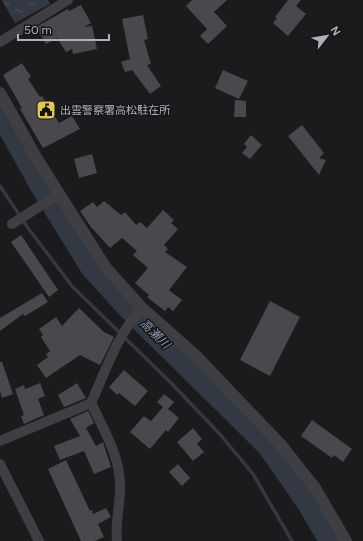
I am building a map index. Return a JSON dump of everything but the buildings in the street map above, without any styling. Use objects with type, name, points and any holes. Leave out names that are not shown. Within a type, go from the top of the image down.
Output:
[{"type":"street","points":[[0,42],[68,0]]},
{"type":"street","points":[[0,93],[37,159],[106,268],[142,308],[196,356],[281,445],[315,488],[346,541]]},
{"type":"street","points":[[12,224],[59,194]]},
{"type":"street","points":[[0,441],[91,404],[118,341],[130,321],[142,308]]},
{"type":"street","points":[[91,404],[110,442],[119,470],[120,489],[115,527],[117,541]]},
{"type":"street","points":[[0,464],[39,541]]},
{"type":"water","points":[[2,0],[48,0],[50,4],[15,23]]},
{"type":"waterway","name":"高瀬川","points":[[0,112],[41,186],[91,267],[130,310],[268,446],[307,502],[330,541]]},
{"type":"waterway","points":[[0,186],[28,228],[72,286],[171,383],[218,432],[253,474],[292,541]]},
{"type":"place","name":"出雲警察署高松駐在所","points":[[46,110]]}]
